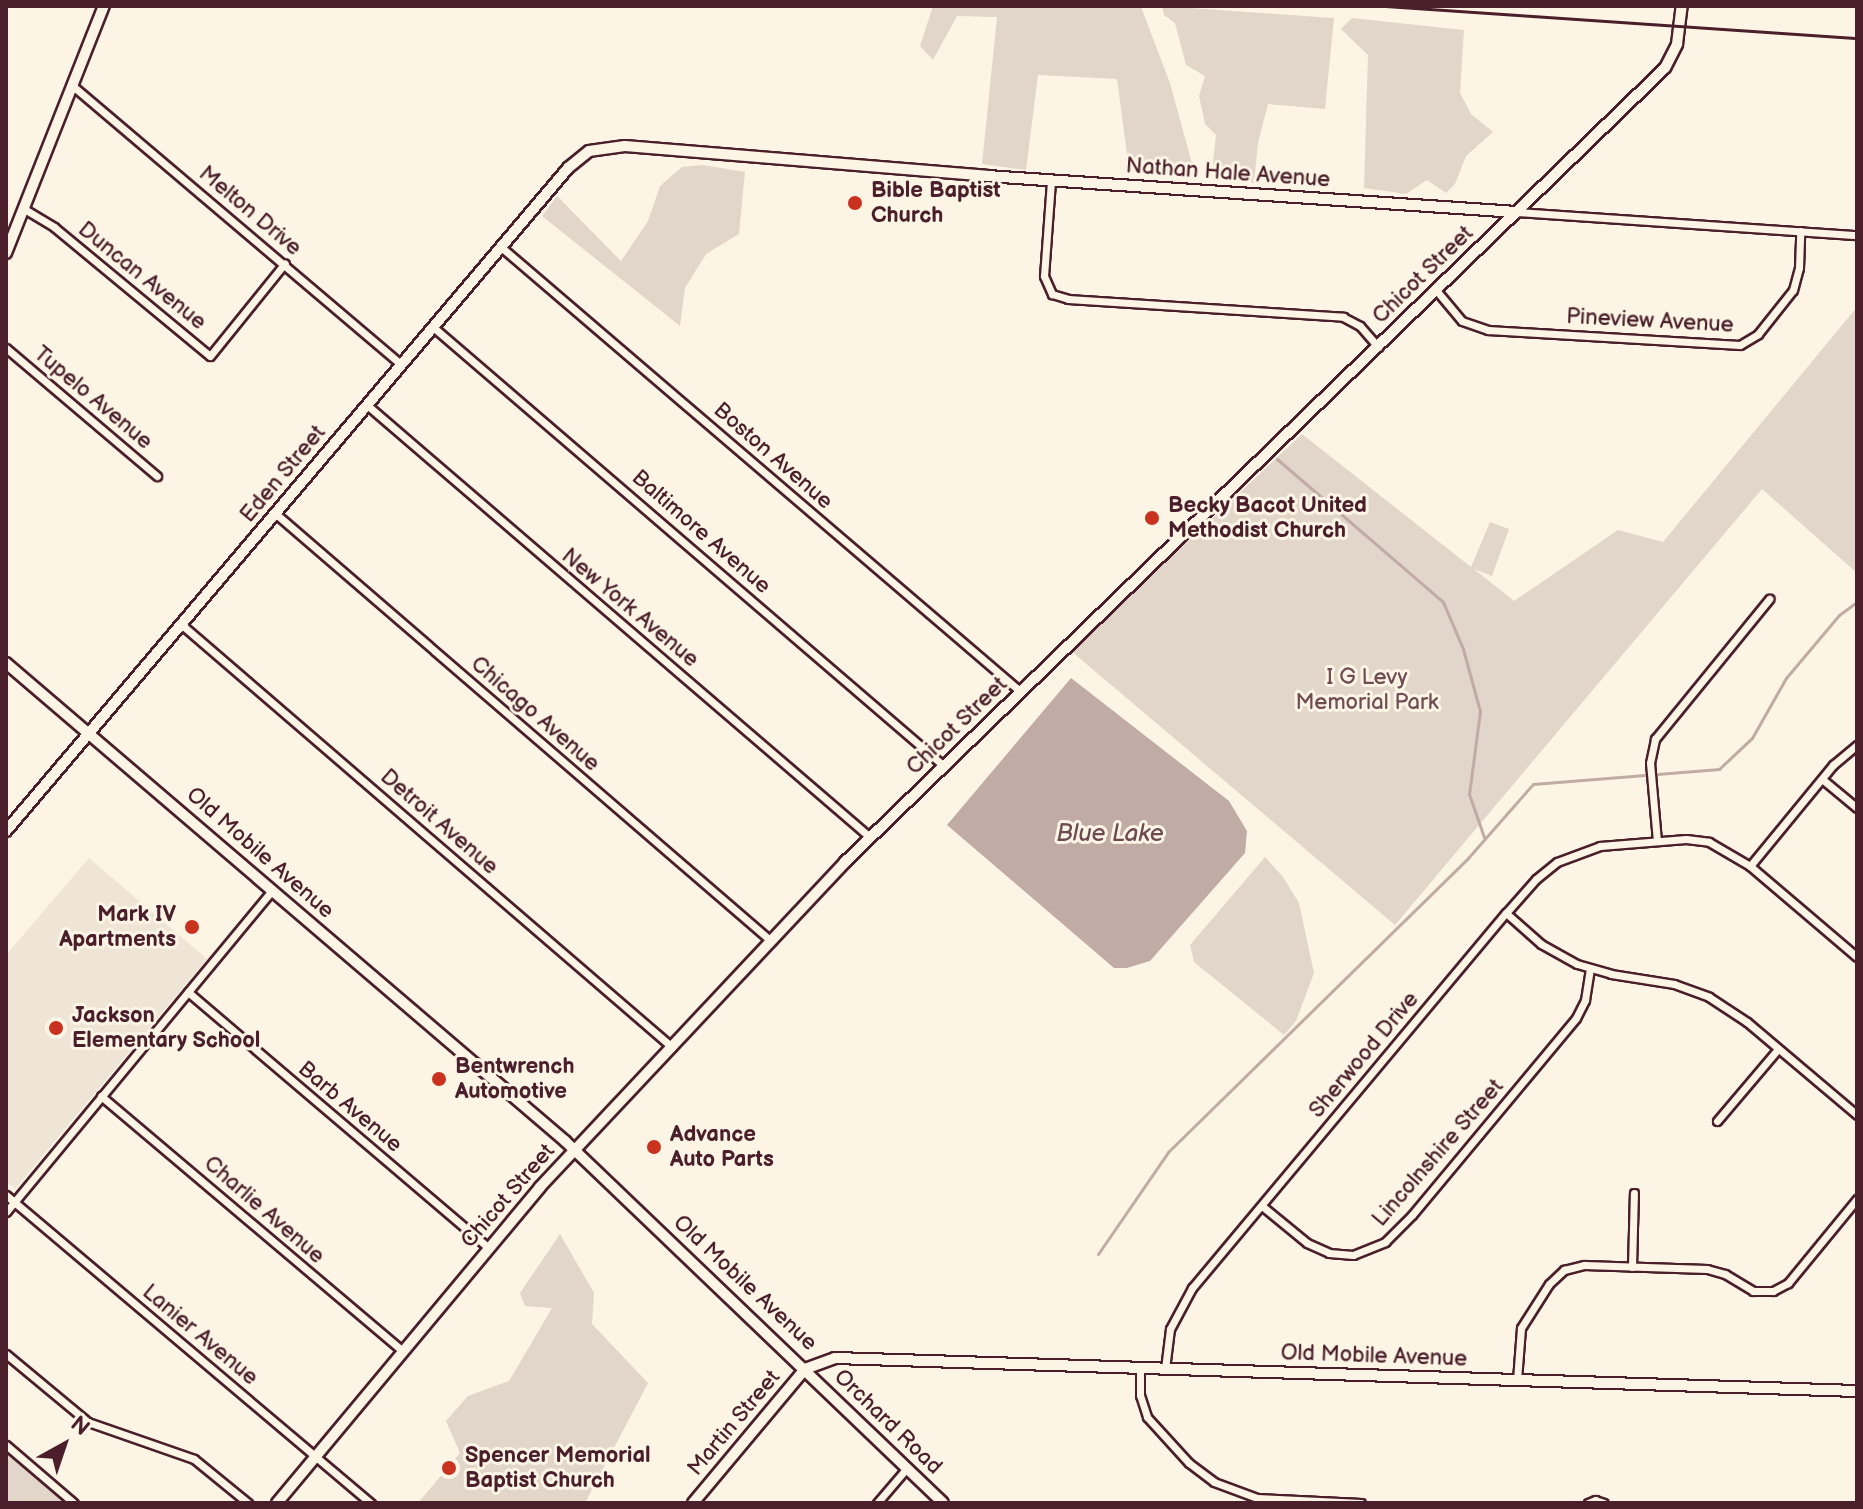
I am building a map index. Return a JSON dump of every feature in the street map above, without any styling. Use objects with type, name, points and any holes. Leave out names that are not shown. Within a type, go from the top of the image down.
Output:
[{"type":"main road","points":[[6,253],[26,210],[104,6]]},
{"type":"main road","name":"Chicot Street","points":[[277,1503],[574,1150],[771,941],[944,766],[1665,68],[1677,44],[1682,6]]},
{"type":"main road","name":"Nathan Hale Avenue","points":[[596,148],[625,146],[1051,181],[1517,212]]},
{"type":"main road","name":"Eden Street","points":[[6,831],[568,168],[596,148]]},
{"type":"main road","name":"Old Mobile Avenue","points":[[6,663],[574,1150],[805,1369],[835,1358],[1857,1391]]},
{"type":"main road","name":"Orchard Road","points":[[805,1369],[943,1503]]},
{"type":"main road","name":"Martin Street","points":[[693,1503],[805,1369]]},
{"type":"street","name":"Melton Drive","points":[[74,87],[401,364]]},
{"type":"street","points":[[1051,181],[1044,262],[1048,290],[1068,299],[1343,317],[1360,326],[1378,347]]},
{"type":"street","name":"Duncan Avenue","points":[[26,210],[54,227],[210,356],[285,263]]},
{"type":"street","name":"Nathan Hale Avenue","points":[[1517,212],[1857,235]]},
{"type":"street","name":"Pineview Avenue","points":[[1436,290],[1462,321],[1488,330],[1740,345],[1758,334],[1793,290],[1799,268],[1800,231]]},
{"type":"street","name":"Boston Avenue","points":[[501,247],[1021,692]]},
{"type":"street","name":"Baltimore Avenue","points":[[433,327],[944,766]]},
{"type":"street","name":"Tupelo Avenue","points":[[6,348],[157,476]]},
{"type":"street","name":"New York Avenue","points":[[367,405],[871,838]]},
{"type":"street","name":"Chicago Avenue","points":[[276,514],[771,941]]},
{"type":"street","points":[[1657,841],[1650,763],[1655,739],[1769,599]]},
{"type":"street","name":"Detroit Avenue","points":[[182,625],[672,1047]]},
{"type":"street","points":[[1750,866],[1822,779],[1857,745]]},
{"type":"street","points":[[1822,779],[1857,808]]},
{"type":"street","name":"Sherwood Drive","points":[[1165,1369],[1170,1329],[1183,1300],[1546,869],[1570,855],[1600,846],[1657,841],[1709,842],[1750,866],[1857,957]]},
{"type":"street","points":[[6,1212],[272,891]]},
{"type":"street","points":[[1506,913],[1541,944],[1590,968],[1694,990],[1725,1006],[1857,1115]]},
{"type":"street","name":"Lincolnshire Street","points":[[1262,1206],[1307,1243],[1329,1253],[1353,1255],[1385,1242],[1412,1215],[1576,1018],[1585,1000],[1590,968]]},
{"type":"street","name":"Barb Avenue","points":[[188,992],[489,1248]]},
{"type":"street","points":[[1717,1121],[1778,1049]]},
{"type":"street","name":"Charlie Avenue","points":[[101,1096],[403,1351]]},
{"type":"street","points":[[1632,1267],[1634,1193]]},
{"type":"street","name":"Lanier Avenue","points":[[6,1195],[371,1503]]},
{"type":"street","points":[[1517,1380],[1521,1328],[1558,1274],[1584,1265],[1707,1269],[1725,1274],[1753,1291],[1773,1291],[1788,1283],[1857,1199]]},
{"type":"street","points":[[6,1354],[88,1422],[194,1459],[248,1503]]},
{"type":"street","points":[[1140,1369],[1142,1406],[1152,1426],[1201,1473],[1232,1495],[1278,1501],[1361,1503]]},
{"type":"street","points":[[6,1445],[74,1503]]},
{"type":"street","points":[[877,1503],[907,1468]]},
{"type":"street","points":[[1588,1503],[1595,1500],[1604,1503]]},
{"type":"shaded area","points":[[89,858],[207,959],[15,1189],[6,1181],[6,955]]},
{"type":"green space","points":[[933,6],[1141,7],[1170,83],[1196,178],[1129,169],[1117,79],[1038,75],[1026,170],[982,164],[997,17],[957,16],[933,60],[920,46]]},
{"type":"green space","points":[[1162,6],[1334,18],[1325,109],[1268,104],[1258,143],[1254,183],[1212,172],[1216,135],[1205,124],[1199,96],[1205,76],[1186,65],[1175,23],[1164,15]]},
{"type":"green space","points":[[1352,18],[1464,30],[1460,93],[1471,114],[1493,132],[1466,156],[1455,184],[1446,193],[1427,180],[1406,194],[1364,188],[1368,55],[1341,29]]},
{"type":"green space","points":[[703,165],[745,172],[739,234],[706,254],[685,288],[680,326],[542,216],[557,196],[621,261],[648,221],[660,186],[682,167]]},
{"type":"green space","name":"I G Levy Memorial Park","points":[[1857,307],[1857,573],[1762,489],[1395,925],[1071,651],[1302,434],[1471,567],[1490,522],[1509,529],[1492,576],[1474,569],[1514,601],[1618,530],[1663,542]]},
{"type":"green space","points":[[1265,857],[1283,877],[1299,903],[1314,973],[1296,1021],[1284,1035],[1194,962],[1190,945]]},
{"type":"green space","points":[[560,1234],[594,1293],[592,1324],[648,1383],[585,1503],[418,1503],[460,1453],[446,1421],[468,1396],[509,1381],[552,1308],[525,1306],[520,1293]]},
{"type":"green space","points":[[6,1452],[64,1503],[6,1503]]},
{"type":"water","name":"Blue Lake","points":[[1071,678],[1229,801],[1247,831],[1245,853],[1150,961],[1127,968],[1114,968],[947,825]]},
{"type":"waterway","points":[[1277,459],[1443,602],[1463,649],[1480,711],[1469,794],[1484,837]]},
{"type":"waterway","points":[[1098,1254],[1168,1152],[1468,858],[1533,784],[1719,769],[1752,738],[1786,678],[1839,615],[1857,602]]},
{"type":"railway","points":[[1387,6],[1857,38]]},
{"type":"place","name":"Bible Baptist Church","points":[[855,203]]},
{"type":"place","name":"Becky Bacot United Methodist Church","points":[[1152,518]]},
{"type":"place","name":"Mark IV Apartments","points":[[192,927]]},
{"type":"place","name":"Jackson Elementary School","points":[[56,1028]]},
{"type":"place","name":"Bentwrench Automotive","points":[[439,1079]]},
{"type":"place","name":"Advance Auto Parts","points":[[654,1147]]},
{"type":"place","name":"Spencer Memorial Baptist Church","points":[[449,1468]]}]
